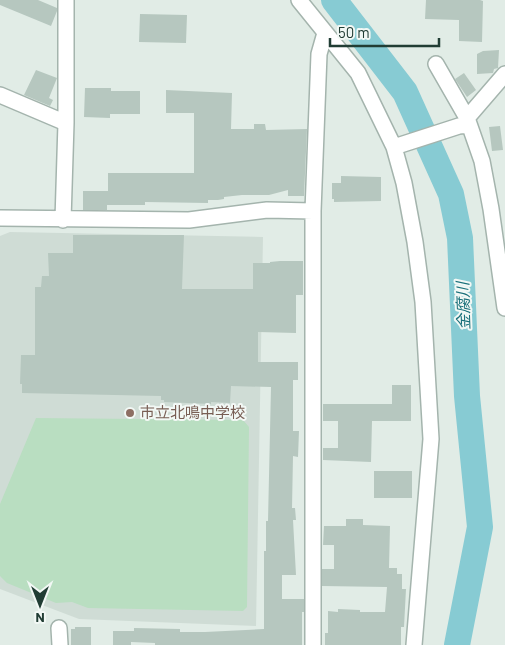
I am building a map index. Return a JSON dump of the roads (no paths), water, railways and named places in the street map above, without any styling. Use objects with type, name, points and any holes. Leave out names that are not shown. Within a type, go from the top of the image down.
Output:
[{"type":"street","points":[[63,220],[66,123],[66,0]]},
{"type":"street","points":[[299,0],[358,73],[394,147],[404,184],[422,302],[431,439],[414,645]]},
{"type":"street","points":[[313,645],[313,211],[319,54],[325,34]]},
{"type":"street","points":[[436,64],[482,161],[498,209],[505,308]]},
{"type":"street","points":[[394,147],[465,123],[505,74]]},
{"type":"street","points":[[0,95],[66,123]]},
{"type":"street","points":[[0,218],[189,220],[267,210],[313,211]]},
{"type":"street","points":[[59,628],[60,645]]},
{"type":"waterway","name":"金腐川","points":[[334,0],[405,92],[451,194],[460,238],[467,396],[480,527],[457,645]]},
{"type":"place","name":"市立北鳴中学校","points":[[130,413]]}]
